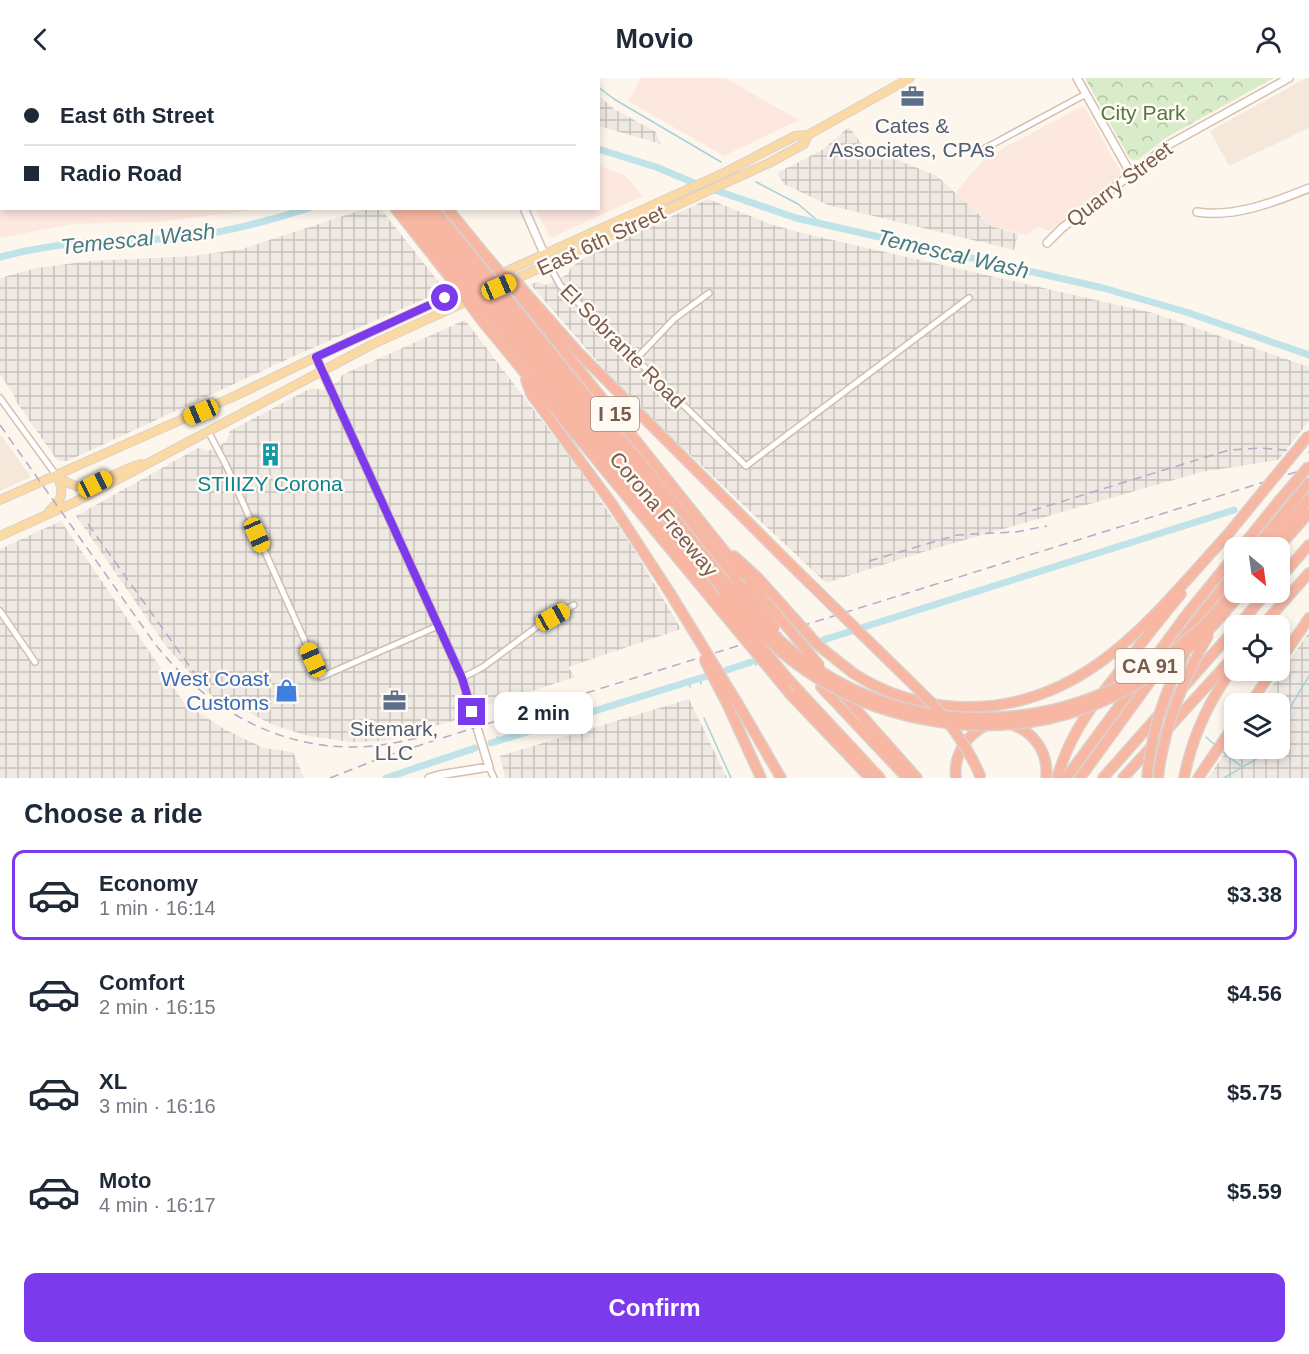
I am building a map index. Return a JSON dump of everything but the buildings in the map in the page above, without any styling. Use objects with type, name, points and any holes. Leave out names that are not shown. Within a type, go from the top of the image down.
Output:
[{"type":"highway","name":"Corona Freeway","points":[[396,210],[463,269],[497,312],[523,372],[717,600],[790,694],[870,778]]},
{"type":"highway","points":[[406,210],[463,269]]},
{"type":"highway","points":[[416,210],[497,312],[717,600],[880,778]]},
{"type":"highway","points":[[424,210],[463,269],[666,512],[742,612],[791,660],[834,689],[894,712],[945,724],[978,726],[1023,723],[1062,715],[1102,702],[1132,687],[1181,654],[1211,627],[1230,603]]},
{"type":"highway","points":[[434,210],[463,269]]},
{"type":"highway","points":[[449,210],[502,273],[517,282],[524,295],[578,352],[933,704],[961,740],[981,778]]},
{"type":"highway","name":"Corona Freeway","points":[[524,295],[708,531],[754,580]]},
{"type":"highway","points":[[497,312],[736,580],[821,687],[907,778]]},
{"type":"highway","points":[[523,372],[531,394],[617,512],[670,593],[733,705],[781,778]]},
{"type":"highway","points":[[1056,778],[1070,741],[1099,695],[1309,435]]},
{"type":"highway","points":[[1250,537],[1309,466]]},
{"type":"highway","points":[[1265,537],[1309,483]]},
{"type":"highway","points":[[1285,537],[1309,499]]},
{"type":"highway","points":[[1282,537],[1309,506]]},
{"type":"highway","points":[[1278,537],[1309,515]]},
{"type":"highway","points":[[1290,537],[1309,515]]},
{"type":"highway","points":[[754,580],[819,646],[874,687],[897,696],[948,706],[1001,705],[1047,692],[1087,673],[1126,643],[1229,533]]},
{"type":"highway","points":[[1290,567],[1309,545]]},
{"type":"highway","name":"CA 91","points":[[1066,778],[1187,614],[1224,568]]},
{"type":"highway","points":[[1272,615],[1309,574]]},
{"type":"highway","points":[[1276,615],[1309,574]]},
{"type":"highway","points":[[754,580],[831,680],[917,778]]},
{"type":"highway","points":[[1080,778],[1162,664],[1224,586]]},
{"type":"highway","points":[[1147,778],[1150,746],[1175,671],[1193,637],[1224,596]]},
{"type":"highway","points":[[1158,778],[1164,744],[1177,699],[1209,634],[1230,603]]},
{"type":"highway","points":[[1247,615],[1258,603]]},
{"type":"highway","points":[[1290,646],[1309,618]]},
{"type":"highway","name":"CA 91","points":[[1103,778],[1224,641]]},
{"type":"highway","name":"CA 91","points":[[1123,778],[1224,667]]},
{"type":"highway","points":[[1184,778],[1195,736],[1224,680]]},
{"type":"highway","points":[[733,705],[761,778]]},
{"type":"highway","points":[[956,778],[955,768],[958,756],[969,738],[980,728],[994,723],[1016,726],[1035,739],[1045,760],[1046,778]]},
{"type":"highway","points":[[1198,778],[1224,740]]},
{"type":"main road","name":"East 6th Street","points":[[0,500],[723,174],[795,136],[808,135],[910,78]]},
{"type":"main road","name":"East 6th Street","points":[[153,461],[375,343],[735,179],[804,144],[808,135]]},
{"type":"main road","points":[[56,475],[66,484],[85,487],[129,467],[153,461]]},
{"type":"main road","points":[[0,536],[75,502],[153,461]]},
{"type":"main road","points":[[30,523],[49,511],[63,495],[56,475]]},
{"type":"street","points":[[1077,78],[1132,176]]},
{"type":"street","name":"Quarry Street","points":[[1047,243],[1062,228],[1132,176],[1170,144],[1289,78]]},
{"type":"street","points":[[980,151],[1086,94]]},
{"type":"street","points":[[1197,212],[1208,214],[1228,212],[1271,202],[1309,188]]},
{"type":"street","name":"El Sobrante Road","points":[[525,210],[560,285],[746,466],[969,298]]},
{"type":"street","points":[[635,360],[674,319],[709,293]]},
{"type":"street","points":[[316,357],[462,678],[494,778]]},
{"type":"street","points":[[0,398],[56,475]]},
{"type":"street","points":[[208,431],[226,465],[321,677],[438,626]]},
{"type":"street","points":[[462,678],[483,667],[542,623],[574,605]]},
{"type":"street","points":[[0,611],[35,662]]},
{"type":"street","points":[[429,778],[489,767]]},
{"type":"shaded area","points":[[641,78],[725,78],[799,120],[724,156],[628,101]]},
{"type":"shaded area","points":[[1309,78],[1309,128],[1229,166],[1210,131]]},
{"type":"shaded area","points":[[600,97],[614,109],[656,132],[661,144],[600,126]]},
{"type":"shaded area","points":[[1082,106],[1085,107],[1121,173],[1119,177],[1049,231],[1038,227],[1026,235],[992,226],[955,193],[985,158]]},
{"type":"shaded area","points":[[849,127],[863,146],[937,176],[991,226],[1018,234],[1014,250],[828,205],[784,184],[777,173],[822,150]]},
{"type":"shaded area","points":[[600,166],[625,175],[643,196],[553,237],[549,235],[536,210],[600,210]]},
{"type":"shaded area","points":[[708,199],[773,225],[806,234],[1153,313],[1309,367],[1309,421],[1278,460],[1201,472],[923,552],[826,583],[611,377],[530,284],[538,282],[546,285],[568,274],[571,267],[586,257]]},
{"type":"shaded area","points":[[0,210],[248,210],[157,222],[72,224],[0,238]]},
{"type":"shaded area","points":[[362,210],[382,210],[445,290],[290,358],[67,461],[59,461],[15,400],[0,374],[0,278],[37,268],[91,261],[194,256],[242,249]]},
{"type":"shaded area","points":[[465,320],[579,469],[633,548],[681,629],[568,667],[575,677],[485,706],[483,712],[384,741],[350,742],[309,736],[273,725],[229,699],[223,705],[205,690],[166,646],[76,516],[198,448],[208,451],[226,442],[230,431],[311,388],[322,390],[339,381],[342,375]]},
{"type":"shaded area","points":[[0,434],[31,477],[0,491]]},
{"type":"shaded area","points":[[61,521],[185,704],[226,730],[264,748],[293,752],[304,778],[0,778],[0,549]]},
{"type":"shaded area","points":[[1309,632],[1309,778],[1208,778],[1224,755],[1224,759],[1290,759],[1290,693],[1267,693],[1275,681],[1290,681],[1290,660]]},
{"type":"shaded area","points":[[689,699],[727,778],[502,778],[505,777],[500,756]]},
{"type":"green space","name":"City Park","points":[[1085,78],[1274,78],[1167,137],[1138,160],[1130,159]]},
{"type":"waterway","points":[[600,88],[721,162]]},
{"type":"waterway","name":"Temescal Wash","points":[[600,150],[656,167],[796,218],[1103,288],[1186,312],[1309,355]]},
{"type":"waterway","points":[[756,182],[798,204],[824,226]]},
{"type":"waterway","name":"Temescal Wash","points":[[0,257],[79,243],[196,236],[245,226],[303,210]]},
{"type":"waterway","points":[[864,627],[1234,510]]},
{"type":"waterway","points":[[823,640],[852,631]]},
{"type":"waterway","points":[[755,661],[756,665]]},
{"type":"waterway","points":[[727,670],[751,662]]},
{"type":"waterway","points":[[491,743],[707,676]]},
{"type":"waterway","points":[[1290,707],[1309,676]]},
{"type":"waterway","points":[[700,678],[701,684]]},
{"type":"waterway","points":[[689,682],[690,687]]},
{"type":"waterway","points":[[704,718],[731,778]]},
{"type":"waterway","points":[[1206,737],[1216,746]]},
{"type":"waterway","points":[[386,778],[475,748]]},
{"type":"waterway","points":[[1222,751],[1242,767]]},
{"type":"waterway","points":[[1224,778],[1256,759]]},
{"type":"railway","points":[[0,425],[155,644],[174,666],[218,704],[242,719],[269,731],[296,740],[324,745],[372,746],[422,737]]},
{"type":"railway","points":[[1018,515],[1229,450],[1261,448],[1309,452]]},
{"type":"railway","points":[[330,778],[386,756],[477,727],[1309,468]]},
{"type":"railway","points":[[88,524],[198,678],[208,687]]},
{"type":"railway","points":[[869,561],[957,535],[1016,532],[1047,526]]},
{"type":"place","name":"Cates & Associates, CPAs","points":[[912,97]]},
{"type":"place","name":"STIIIZY Corona","points":[[270,455]]},
{"type":"place","name":"West Coast Customs","points":[[287,690]]},
{"type":"place","name":"Sitemark, LLC","points":[[394,700]]},
{"type":"route","points":[[445,298],[316,357],[462,678],[472,712]]}]
